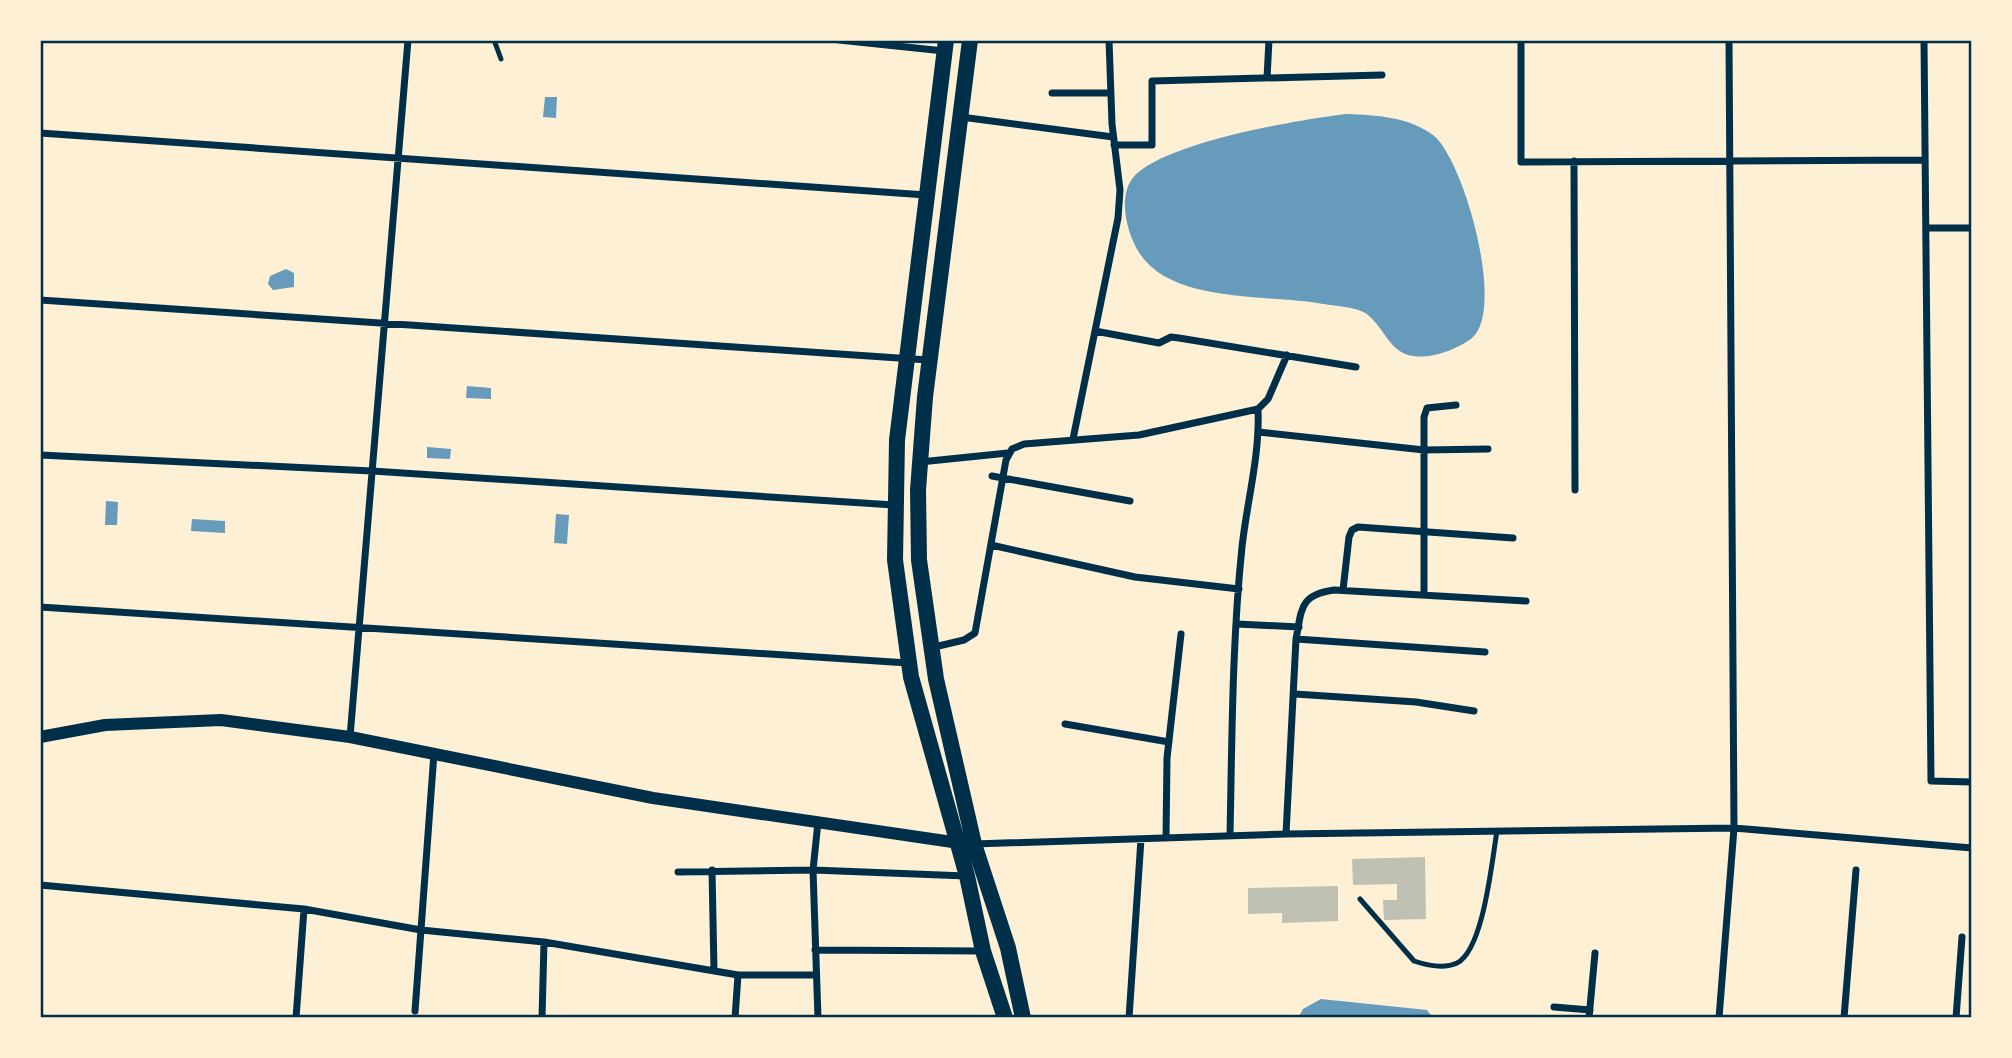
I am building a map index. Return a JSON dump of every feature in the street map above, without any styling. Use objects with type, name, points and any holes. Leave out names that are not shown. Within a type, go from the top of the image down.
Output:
[{"type":"main road","points":[[970,40],[929,360],[920,462],[919,560],[929,648],[974,844],[1008,948],[1023,1018]]},
{"type":"main road","points":[[946,46],[906,358],[894,505],[897,589],[908,663],[967,876],[983,951],[1005,1018]]},
{"type":"street","points":[[350,737],[408,40]]},
{"type":"street","points":[[839,40],[946,46]]},
{"type":"street","points":[[1073,439],[1118,218],[1120,190],[1114,141],[1109,40]]},
{"type":"street","points":[[1267,78],[1269,40]]},
{"type":"street","points":[[1521,40],[1521,162],[1925,160]]},
{"type":"street","points":[[1719,1018],[1734,828],[1730,40]]},
{"type":"street","points":[[1924,40],[1931,781],[1972,782]]},
{"type":"street","points":[[961,117],[1152,145],[1152,81],[1382,75]]},
{"type":"street","points":[[1052,93],[1111,93]]},
{"type":"street","points":[[40,133],[927,195]]},
{"type":"street","points":[[1574,161],[1576,490]]},
{"type":"street","points":[[1926,228],[1972,228]]},
{"type":"street","points":[[40,300],[929,360]]},
{"type":"street","points":[[1095,331],[1159,344],[1171,337],[1179,338],[1356,368]]},
{"type":"street","points":[[920,462],[1009,453],[1024,444],[1139,435],[1258,409],[1268,399],[1287,355]]},
{"type":"street","points":[[1424,593],[1424,417],[1427,408],[1456,405]]},
{"type":"street","points":[[1230,836],[1239,589],[1242,547],[1259,432],[1258,409]]},
{"type":"street","points":[[1259,432],[1424,450],[1488,449]]},
{"type":"street","points":[[929,648],[964,640],[975,633],[1009,453]]},
{"type":"street","points":[[40,455],[372,471],[894,505]]},
{"type":"street","points":[[992,476],[1130,501]]},
{"type":"street","points":[[1343,590],[1352,530],[1366,527],[1425,534],[1513,538]]},
{"type":"street","points":[[991,545],[1149,579],[1239,589]]},
{"type":"street","points":[[1286,834],[1296,639],[1301,609],[1308,598],[1316,593],[1343,590],[1526,601]]},
{"type":"street","points":[[40,607],[908,663]]},
{"type":"street","points":[[1237,624],[1299,626]]},
{"type":"street","points":[[1166,838],[1169,742],[1181,634]]},
{"type":"street","points":[[1296,639],[1485,652]]},
{"type":"street","points":[[1295,694],[1416,702],[1474,711]]},
{"type":"street","points":[[40,737],[105,724],[221,720],[350,737],[653,797],[956,843],[1286,834],[1734,828],[1972,848]]},
{"type":"street","points":[[1065,724],[1169,742]]},
{"type":"street","points":[[415,1011],[434,753]]},
{"type":"street","points":[[818,822],[813,870],[818,1018]]},
{"type":"street","points":[[1129,1018],[1141,839]]},
{"type":"street","points":[[712,870],[714,971]]},
{"type":"street","points":[[678,872],[813,870],[967,876]]},
{"type":"street","points":[[1844,1018],[1856,870]]},
{"type":"street","points":[[40,885],[304,909],[421,930],[544,942],[738,975],[816,975]]},
{"type":"street","points":[[296,1018],[304,909]]},
{"type":"street","points":[[1956,1018],[1962,937]]},
{"type":"street","points":[[542,1018],[544,942]]},
{"type":"street","points":[[815,950],[983,951]]},
{"type":"street","points":[[1554,1007],[1590,1014],[1595,953]]},
{"type":"street","points":[[735,1018],[738,975]]},
{"type":"lane","points":[[494,40],[501,59]]},
{"type":"lane","points":[[1360,899],[1414,961],[1443,965],[1457,962],[1467,953],[1475,935],[1497,831]]},
{"type":"water","points":[[545,97],[557,97],[556,118],[543,117]]},
{"type":"water","points":[[1347,114],[1392,118],[1424,129],[1445,149],[1457,173],[1477,235],[1485,298],[1481,322],[1472,338],[1460,346],[1436,355],[1420,357],[1405,354],[1393,345],[1364,312],[1301,301],[1198,289],[1175,282],[1155,270],[1135,246],[1126,216],[1126,196],[1132,179],[1147,166],[1171,154],[1233,135]]},
{"type":"water","points":[[286,269],[294,273],[294,287],[273,290],[268,284],[270,276]]},
{"type":"water","points":[[467,386],[491,388],[491,399],[466,398]]},
{"type":"water","points":[[427,447],[451,449],[450,459],[427,458]]},
{"type":"water","points":[[106,501],[118,502],[117,525],[105,525]]},
{"type":"water","points":[[556,514],[569,515],[567,544],[554,543]]},
{"type":"water","points":[[192,519],[225,521],[225,533],[191,531]]},
{"type":"water","points":[[1321,999],[1427,1010],[1433,1018],[1298,1018],[1303,1009]]},
{"type":"building","points":[[1425,857],[1426,919],[1384,920],[1383,900],[1397,900],[1397,884],[1353,885],[1352,859]]},
{"type":"building","points":[[1338,886],[1338,921],[1282,923],[1282,913],[1248,914],[1248,888]]}]
